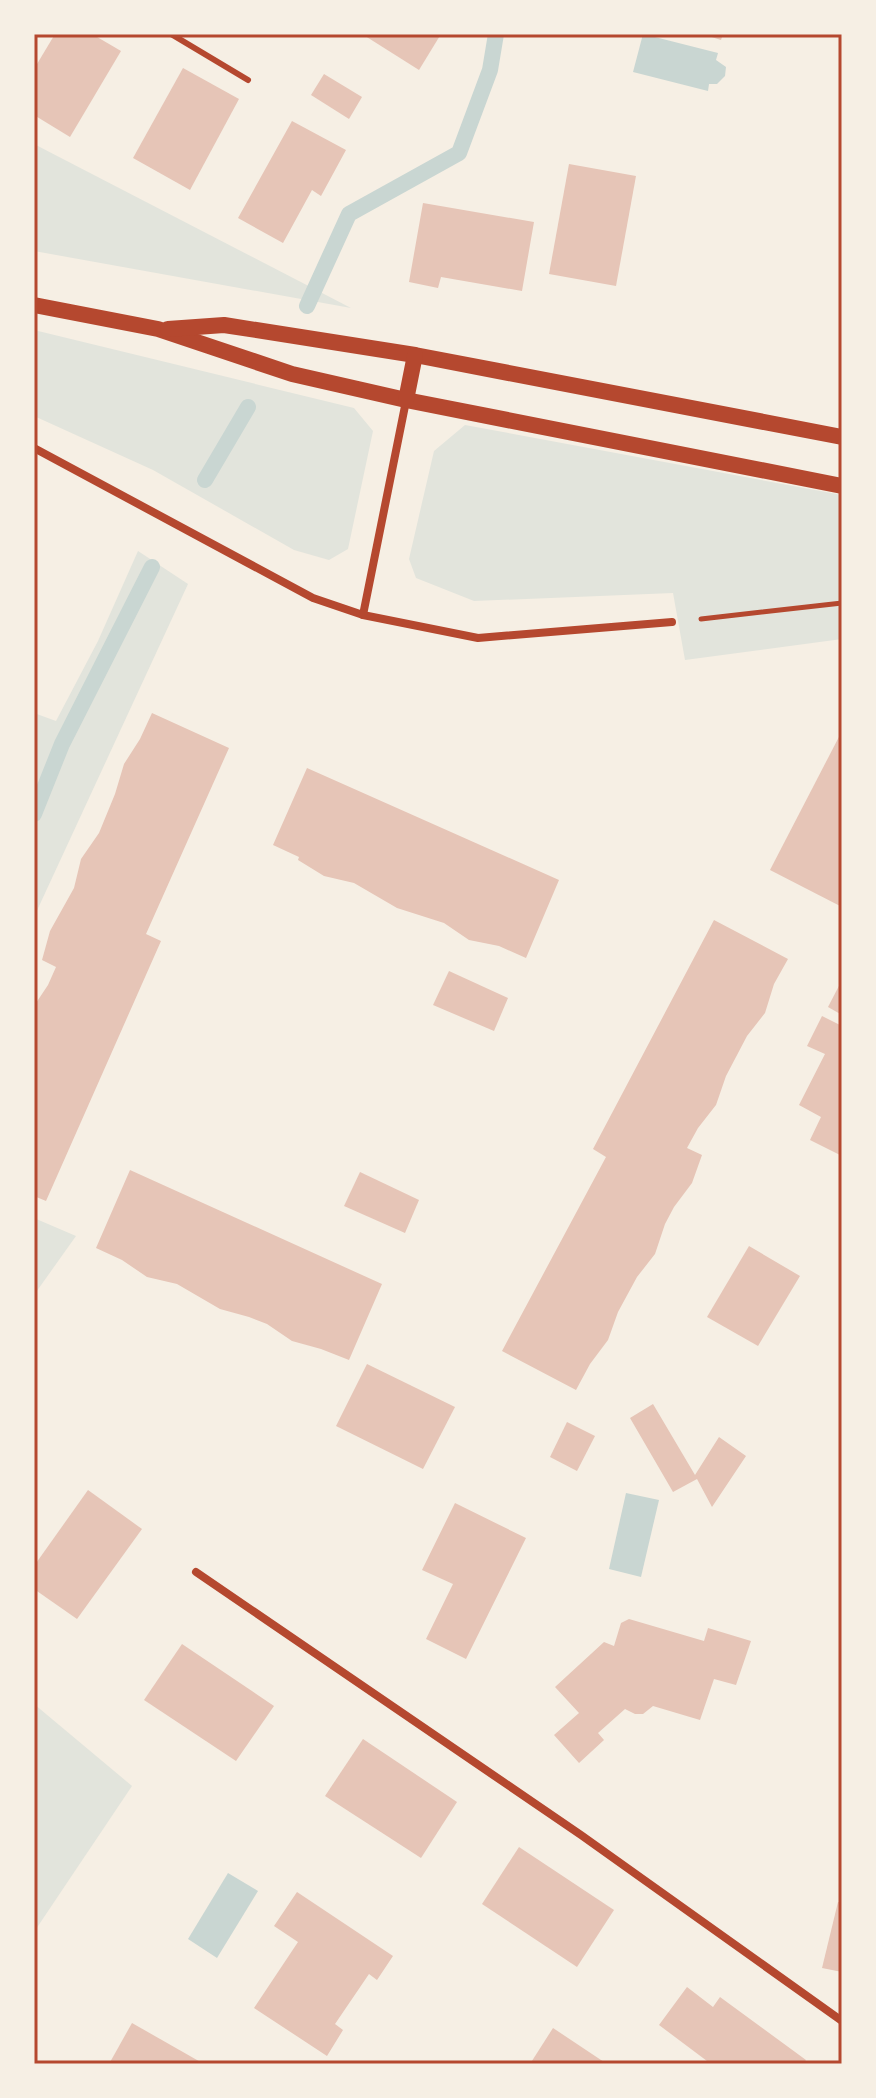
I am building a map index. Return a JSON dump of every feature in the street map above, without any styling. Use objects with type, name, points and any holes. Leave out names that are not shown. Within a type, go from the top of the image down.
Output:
[{"type":"main road","points":[[34,305],[158,329],[292,374],[406,400],[842,486]]},
{"type":"main road","points":[[158,329],[224,325],[415,355],[842,437]]},
{"type":"main road","points":[[406,400],[415,355]]},
{"type":"street","points":[[363,615],[406,400]]},
{"type":"street","points":[[34,448],[313,598],[363,615],[478,638],[672,622]]},
{"type":"street","points":[[196,1572],[581,1835],[842,2021]]},
{"type":"lane","points":[[171,34],[248,80]]},
{"type":"path","points":[[672,622],[842,603]]},
{"type":"shaded area","points":[[643,34],[718,53],[716,60],[726,67],[725,76],[717,84],[709,84],[708,91],[633,72]]},
{"type":"shaded area","points":[[34,144],[351,308],[34,251]]},
{"type":"shaded area","points":[[34,330],[354,408],[373,431],[348,549],[329,560],[294,550],[153,470],[34,416]]},
{"type":"shaded area","points":[[465,425],[842,495],[842,639],[685,660],[673,593],[474,601],[416,578],[409,559],[434,451]]},
{"type":"shaded area","points":[[138,551],[188,584],[34,917],[34,713],[56,721],[98,641]]},
{"type":"shaded area","points":[[34,1218],[76,1236],[34,1295]]},
{"type":"shaded area","points":[[626,1493],[659,1500],[641,1577],[609,1569]]},
{"type":"shaded area","points":[[34,1704],[132,1786],[34,1932]]},
{"type":"shaded area","points":[[228,1873],[258,1891],[217,1958],[188,1939]]},
{"type":"building","points":[[55,34],[92,34],[121,51],[70,137],[34,115],[34,69]]},
{"type":"building","points":[[362,34],[441,34],[419,70]]},
{"type":"building","points":[[702,34],[723,34],[721,40]]},
{"type":"building","points":[[183,68],[239,99],[190,190],[133,158]]},
{"type":"building","points":[[324,74],[362,97],[349,119],[311,95]]},
{"type":"building","points":[[292,121],[346,150],[321,196],[312,190],[283,243],[238,218]]},
{"type":"building","points":[[569,164],[636,176],[616,286],[549,274]]},
{"type":"building","points":[[423,203],[534,222],[522,291],[441,277],[438,288],[409,282]]},
{"type":"building","points":[[152,713],[229,748],[146,934],[161,941],[46,1201],[34,1196],[34,1006],[56,967],[42,960],[50,931],[74,888],[81,859],[99,833],[124,764]]},
{"type":"building","points":[[842,731],[842,907],[770,870]]},
{"type":"building","points":[[307,768],[559,880],[526,958],[499,946],[469,940],[444,923],[397,908],[354,883],[324,876],[298,860],[299,857],[273,845]]},
{"type":"building","points":[[714,920],[788,959],[774,984],[765,1013],[747,1036],[726,1076],[716,1105],[687,1148],[702,1155],[692,1183],[674,1207],[655,1254],[637,1277],[618,1312],[608,1340],[576,1390],[502,1351],[606,1157],[593,1149]]},
{"type":"building","points":[[449,971],[508,998],[494,1031],[433,1005]]},
{"type":"building","points":[[842,980],[842,1015],[828,1007]]},
{"type":"building","points":[[822,1016],[842,1026],[842,1156],[810,1140],[821,1117],[799,1105],[825,1054],[807,1046]]},
{"type":"building","points":[[130,1170],[382,1284],[349,1360],[292,1341],[267,1324],[220,1309],[177,1284],[147,1277],[122,1260],[96,1248]]},
{"type":"building","points":[[360,1172],[419,1200],[405,1233],[344,1206]]},
{"type":"building","points":[[749,1246],[800,1276],[758,1346],[707,1317]]},
{"type":"building","points":[[367,1364],[455,1407],[423,1469],[336,1426]]},
{"type":"building","points":[[653,1404],[695,1475],[719,1437],[746,1456],[712,1507],[697,1479],[673,1492],[630,1418]]},
{"type":"building","points":[[567,1422],[595,1436],[577,1471],[550,1457]]},
{"type":"building","points":[[88,1490],[142,1529],[77,1619],[34,1589],[34,1566]]},
{"type":"building","points":[[455,1503],[526,1538],[466,1659],[426,1639],[453,1584],[422,1570]]},
{"type":"building","points":[[629,1619],[704,1641],[708,1628],[751,1641],[736,1685],[714,1679],[700,1720],[653,1706],[643,1714],[625,1709],[598,1733],[604,1740],[579,1763],[554,1735],[579,1713],[555,1687],[604,1642],[614,1646],[621,1623]]},
{"type":"building","points":[[182,1644],[274,1706],[236,1761],[144,1700]]},
{"type":"building","points":[[363,1739],[457,1802],[421,1858],[325,1796]]},
{"type":"building","points":[[519,1847],[614,1910],[577,1967],[482,1904]]},
{"type":"building","points":[[297,1892],[393,1956],[377,1980],[369,1974],[335,2024],[343,2030],[327,2056],[254,2008],[298,1942],[274,1926]]},
{"type":"building","points":[[838,1902],[842,1903],[842,1972],[822,1968]]},
{"type":"building","points":[[687,1987],[713,2007],[720,1997],[806,2060],[803,2064],[711,2064],[659,2025]]},
{"type":"building","points":[[132,2023],[204,2064],[109,2064]]},
{"type":"building","points":[[553,2028],[607,2064],[530,2064]]},
{"type":"waterway","points":[[307,306],[349,214],[459,153],[490,70],[496,34]]},
{"type":"waterway","points":[[205,480],[248,407]]},
{"type":"waterway","points":[[34,814],[62,744],[152,567]]}]
